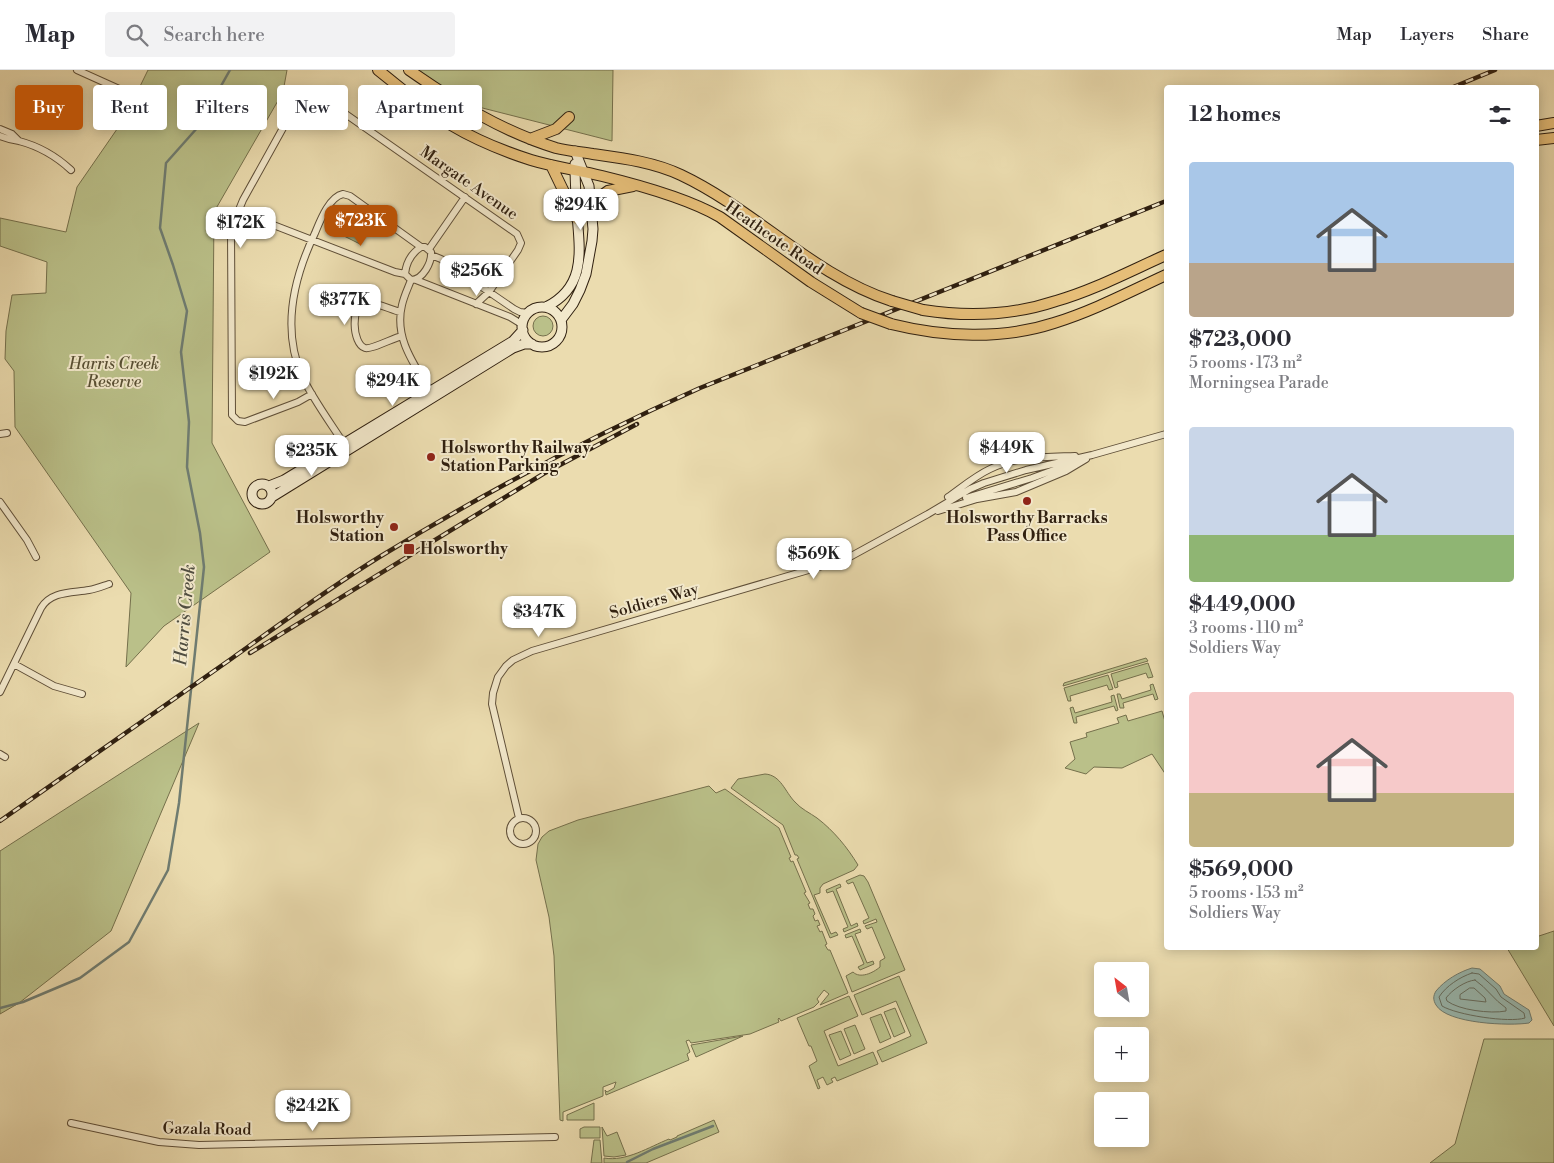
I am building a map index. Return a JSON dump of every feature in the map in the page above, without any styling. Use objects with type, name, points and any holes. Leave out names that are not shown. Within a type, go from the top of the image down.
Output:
[{"type":"main road","name":"Heathcote Road","points":[[378,70],[436,115],[467,134],[508,152],[551,165],[636,186],[704,208],[720,217],[831,296],[862,313],[913,330],[952,334],[979,334],[1024,330],[1052,324],[1073,317],[1164,276]]},
{"type":"main road","name":"Heathcote Road","points":[[409,70],[460,105],[530,139],[556,148],[627,159],[658,166],[682,175],[725,199],[839,277],[865,291],[923,310],[968,314],[1040,306],[1083,292],[1164,256]]},
{"type":"main road","points":[[530,139],[556,129],[569,117]]},
{"type":"main road","points":[[1539,126],[1554,124]]},
{"type":"main road","points":[[1539,140],[1554,138]]},
{"type":"main road","points":[[551,165],[578,219]]},
{"type":"main road","points":[[590,203],[608,192],[636,186]]},
{"type":"street","points":[[77,70],[110,85]]},
{"type":"street","name":"Margate Avenue","points":[[238,211],[298,101],[307,93],[313,92],[514,231],[521,239],[518,250],[489,292],[476,304]]},
{"type":"street","points":[[0,130],[12,134],[20,142]]},
{"type":"street","points":[[0,136],[55,156],[70,170]]},
{"type":"street","points":[[345,446],[303,377],[294,347],[292,320],[296,283],[301,264],[311,240],[333,200],[340,194],[350,196],[421,247],[515,310],[528,313],[538,308],[546,307],[562,297],[569,289],[578,271],[580,249],[578,219],[579,171],[575,151]]},
{"type":"street","points":[[269,486],[284,480],[345,446],[513,348],[524,344],[542,347],[555,342],[561,334],[561,320],[576,298],[586,274],[593,229],[589,186],[579,171]]},
{"type":"street","points":[[430,391],[408,355],[402,336],[400,312],[413,280],[424,273],[430,252],[465,197]]},
{"type":"street","points":[[312,394],[298,402],[245,422],[238,421],[232,414],[230,236],[238,211],[395,272],[405,274],[413,280],[511,318],[523,327],[528,340],[532,344]]},
{"type":"street","points":[[405,274],[412,256],[421,247]]},
{"type":"street","points":[[400,312],[367,302],[359,305],[355,317],[357,340],[364,348],[371,348],[402,336]]},
{"type":"street","points":[[546,307],[555,312],[561,320]]},
{"type":"street","points":[[272,497],[272,490],[264,483],[256,485],[252,490],[254,501],[262,504],[268,502],[272,497],[345,446],[430,391],[513,341],[523,327],[528,313]]},
{"type":"street","name":"Soldiers Way","points":[[519,818],[492,704],[496,681],[501,672],[513,660],[532,652],[846,559],[984,483],[1026,470],[1092,455],[1164,435]]},
{"type":"street","name":"Soldiers Way","points":[[928,514],[976,477],[999,465],[1020,459],[1092,455]]},
{"type":"street","name":"Soldiers Way","points":[[928,514],[976,499],[1016,492],[1066,471],[1092,455]]},
{"type":"street","points":[[0,502],[27,540],[36,557]]},
{"type":"street","points":[[0,692],[41,608],[50,598],[59,594],[90,590],[109,584]]},
{"type":"street","points":[[14,664],[50,684],[82,694]]},
{"type":"street","points":[[519,818],[530,819],[536,827],[534,838],[525,844],[514,841],[510,834],[511,824],[519,818]]},
{"type":"street","name":"Gazala Road","points":[[71,1123],[158,1142],[199,1145],[555,1137]]},
{"type":"green space","name":"Harris Creek Reserve","points":[[148,70],[287,70],[284,85],[277,85],[277,102],[267,120],[267,85],[177,85],[177,130],[261,130],[214,212],[212,443],[270,552],[164,626],[126,667],[131,593],[15,427],[14,371],[5,359],[6,331],[12,295],[46,293],[47,262],[0,246],[0,218],[66,232],[77,187],[116,130],[167,130],[167,85],[141,85]]},
{"type":"green space","points":[[411,70],[613,70],[612,141],[482,108],[482,85],[432,85]]},
{"type":"green space","points":[[338,210],[369,226],[360,244],[328,228]]},
{"type":"green space","points":[[539,316],[547,316],[553,322],[553,330],[547,336],[539,336],[533,330],[533,322]]},
{"type":"green space","points":[[1146,658],[1148,661],[1063,686],[1064,683]]},
{"type":"green space","points":[[1148,663],[1153,677],[1148,678],[1146,673],[1117,682],[1118,687],[1115,688],[1111,674]]},
{"type":"green space","points":[[1108,675],[1113,689],[1109,690],[1107,685],[1070,696],[1071,701],[1068,701],[1064,688]]},
{"type":"green space","points":[[1153,684],[1158,699],[1155,700],[1153,694],[1123,703],[1124,708],[1120,708],[1117,694],[1120,694],[1122,699],[1151,690],[1150,685]]},
{"type":"green space","points":[[1114,695],[1118,710],[1116,711],[1114,706],[1076,717],[1077,723],[1074,723],[1070,708],[1073,707],[1075,713],[1112,702],[1111,696]]},
{"type":"green space","points":[[1162,711],[1164,718],[1164,772],[1152,754],[1122,768],[1094,767],[1086,774],[1065,768],[1075,759],[1070,742],[1087,737],[1086,733],[1119,723],[1117,718],[1126,715],[1128,721]]},
{"type":"green space","points":[[199,723],[111,931],[19,1003],[0,1014],[0,851]]},
{"type":"green space","points":[[765,774],[775,777],[797,804],[829,828],[858,865],[854,870],[823,884],[820,888],[820,893],[814,895],[831,934],[836,932],[838,935],[830,938],[797,859],[799,858],[795,855],[783,825],[731,788],[738,779]]},
{"type":"green space","points":[[709,786],[716,793],[725,789],[779,828],[791,857],[789,858],[791,862],[793,861],[806,892],[804,893],[810,903],[808,904],[810,909],[813,909],[815,914],[813,916],[815,921],[818,920],[820,925],[817,926],[820,932],[822,931],[827,944],[825,945],[830,950],[848,993],[820,1005],[829,994],[824,990],[817,999],[819,1002],[814,1007],[781,1021],[779,1018],[779,1022],[750,1034],[691,1043],[689,1040],[686,1041],[690,1052],[687,1054],[689,1060],[606,1095],[605,1090],[607,1092],[614,1088],[616,1082],[603,1087],[603,1096],[563,1112],[563,1121],[560,1120],[554,956],[549,917],[536,860],[538,844],[549,831],[578,820]]},
{"type":"green space","points":[[860,875],[864,876],[868,882],[905,970],[852,992],[846,976],[853,972],[859,975],[870,973],[880,967],[880,961],[885,958],[872,927],[867,929],[865,926],[877,922],[876,919],[864,924],[863,921],[869,918],[853,882],[848,884],[846,881]]},
{"type":"green space","points":[[840,884],[841,887],[836,889],[851,926],[857,923],[858,926],[844,932],[843,929],[848,927],[833,891],[827,893],[826,890]]},
{"type":"green space","points":[[860,929],[861,932],[855,934],[867,963],[873,961],[874,964],[860,970],[858,967],[864,964],[852,936],[846,938],[845,935]]},
{"type":"green space","points":[[1554,931],[1554,1026],[1508,950],[1539,950],[1539,936]]},
{"type":"green space","points":[[899,976],[927,1043],[882,1062],[877,1051],[911,1036],[896,1001],[862,1015],[854,995]]},
{"type":"green space","points":[[849,996],[858,1016],[824,1031],[838,1066],[873,1052],[878,1064],[837,1081],[835,1077],[831,1079],[833,1082],[827,1085],[823,1077],[817,1080],[820,1088],[818,1089],[809,1066],[817,1061],[797,1018]]},
{"type":"green space","points":[[895,1008],[905,1032],[894,1037],[884,1012]]},
{"type":"green space","points":[[881,1014],[891,1038],[880,1043],[870,1018]]},
{"type":"green space","points":[[855,1025],[865,1049],[854,1054],[844,1029]]},
{"type":"green space","points":[[841,1031],[851,1055],[840,1060],[829,1035]]},
{"type":"green space","points":[[743,1036],[696,1057],[691,1045]]},
{"type":"green space","points":[[1484,1039],[1554,1039],[1554,1163],[1430,1163],[1455,1144]]},
{"type":"green space","points":[[594,1103],[594,1120],[567,1120],[567,1115]]},
{"type":"green space","points":[[714,1120],[719,1132],[646,1163],[604,1163],[604,1158],[612,1159],[629,1156]]},
{"type":"green space","points":[[584,1127],[600,1127],[600,1138],[580,1138],[580,1129]]},
{"type":"green space","points":[[602,1127],[607,1136],[617,1132],[626,1155],[604,1156]]},
{"type":"green space","points":[[594,1140],[600,1140],[602,1163],[591,1163]]},
{"type":"water","points":[[1472,968],[1480,969],[1500,986],[1504,994],[1529,1010],[1532,1020],[1529,1023],[1520,1024],[1494,1024],[1465,1020],[1442,1011],[1434,1001],[1436,991],[1452,977]]},
{"type":"waterway","name":"Harris Creek","points":[[0,1008],[23,1002],[80,978],[129,942],[168,870],[179,803],[204,567],[200,533],[187,467],[189,422],[181,352],[187,311],[160,228],[166,163],[198,127],[230,70]]},
{"type":"waterway","points":[[627,1162],[653,1149],[713,1126]]},
{"type":"railway","points":[[1458,85],[1495,70]]},
{"type":"railway","points":[[0,821],[305,606],[381,556],[498,488],[618,426],[700,388],[1164,202]]},
{"type":"railway","points":[[250,653],[543,474],[637,424]]},
{"type":"place","name":"Holsworthy Railway Station Parking","points":[[431,457]]},
{"type":"place","name":"Holsworthy Barracks Pass Office","points":[[1027,501]]},
{"type":"place","name":"Holsworthy Station","points":[[394,527]]},
{"type":"place","name":"Holsworthy","points":[[409,549]]}]
